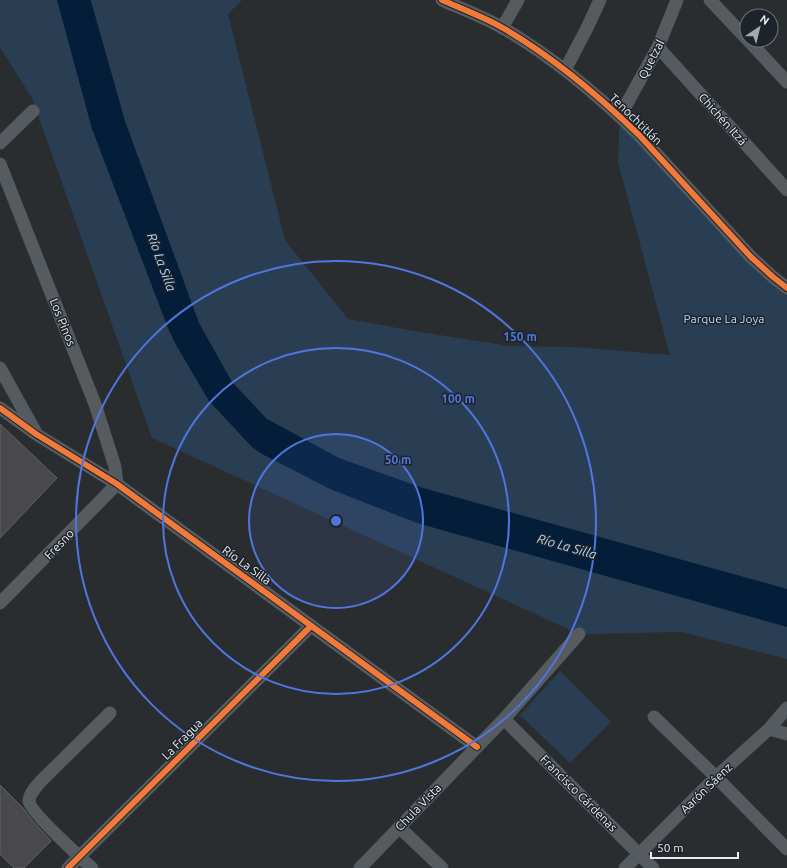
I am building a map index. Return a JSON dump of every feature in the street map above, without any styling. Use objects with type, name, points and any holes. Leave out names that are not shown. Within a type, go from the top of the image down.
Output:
[{"type":"street","name":"Tenochtitlán","points":[[442,0],[502,28],[565,70],[620,116],[751,257],[787,288]]},
{"type":"street","points":[[502,28],[518,0]]},
{"type":"street","points":[[565,70],[600,0]]},
{"type":"street","name":"Quetzal","points":[[620,116],[658,47],[677,0]]},
{"type":"street","points":[[710,0],[739,31]]},
{"type":"street","name":"Chichén Itzá","points":[[658,47],[787,190]]},
{"type":"street","points":[[755,48],[787,82]]},
{"type":"street","points":[[0,143],[33,111]]},
{"type":"street","name":"Los Pinos","points":[[0,164],[95,404],[115,467],[117,484]]},
{"type":"street","points":[[0,368],[36,434]]},
{"type":"street","name":"Río La Silla","points":[[0,408],[36,434],[117,484],[478,747]]},
{"type":"street","name":"Fresno","points":[[0,603],[117,484]]},
{"type":"street","name":"La Fragua","points":[[68,868],[311,626]]},
{"type":"street","points":[[478,747],[579,634]]},
{"type":"street","name":"Aarón Sáenz","points":[[625,868],[716,777],[769,729],[787,708]]},
{"type":"street","points":[[92,868],[38,815],[30,804],[29,799],[40,782],[110,713]]},
{"type":"street","points":[[654,717],[787,849]]},
{"type":"street","name":"Francisco Cárdenas","points":[[504,719],[653,868]]},
{"type":"street","points":[[769,729],[787,734]]},
{"type":"street","name":"Chula Vista","points":[[360,868],[399,826],[478,747]]},
{"type":"street","points":[[399,826],[442,868]]},
{"type":"green space","name":"Parque La Joya","points":[[0,0],[242,0],[228,14],[285,240],[348,319],[509,346],[573,347],[670,355],[618,162],[620,116],[787,288],[787,659],[682,632],[579,634],[152,438],[32,98],[0,47]]},
{"type":"green space","points":[[560,671],[611,722],[570,763],[520,715]]},
{"type":"water","points":[[57,0],[91,1],[125,121],[199,323],[232,382],[267,419],[339,458],[423,488],[787,589],[787,627],[417,523],[330,489],[260,453],[252,447],[209,401],[176,345],[168,328],[92,129]]},
{"type":"building","points":[[0,424],[57,478],[0,538]]},
{"type":"building","points":[[0,785],[24,809],[51,841],[24,868],[14,868],[0,854]]},
{"type":"cycle path","points":[[442,0],[488,20],[522,39],[540,51],[591,91],[639,135],[751,257],[787,288]]},
{"type":"cycle path","points":[[0,408],[36,434],[117,484],[477,747]]},
{"type":"cycle path","points":[[68,868],[311,626]]}]
